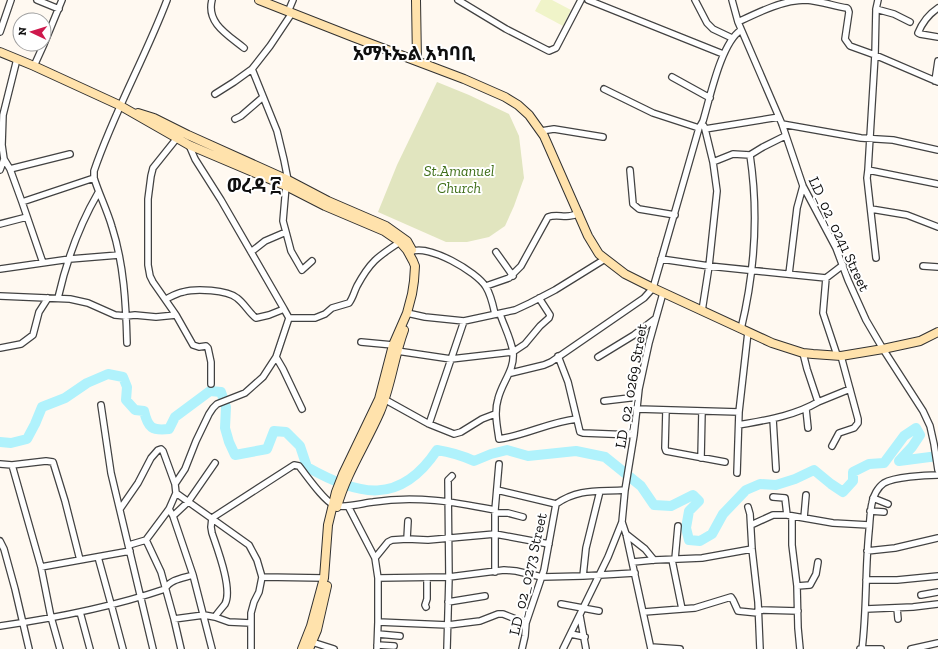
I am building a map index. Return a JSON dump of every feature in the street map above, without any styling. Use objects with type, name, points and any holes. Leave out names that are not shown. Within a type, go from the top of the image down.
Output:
[{"type":"main road","points":[[259,0],[464,79],[505,97],[518,105],[529,114],[541,131],[551,150],[588,236],[599,254],[625,274],[652,288],[744,331],[780,346],[803,353],[823,356],[839,356],[920,341],[938,332]]},
{"type":"main road","points":[[416,0],[417,61]]},
{"type":"main road","points":[[0,48],[146,115],[287,183],[386,226],[407,241],[411,251],[414,274],[409,314],[395,348],[378,399],[345,475],[334,505],[328,525],[324,578],[312,626],[302,649]]},
{"type":"main road","points":[[0,52],[35,65]]},
{"type":"main road","points":[[120,104],[189,145],[287,183],[325,206],[384,231],[411,251]]},
{"type":"main road","points":[[134,112],[146,115]]},
{"type":"main road","points":[[345,475],[379,413],[384,399],[395,348]]},
{"type":"main road","points":[[310,645],[322,613],[329,579],[334,523],[334,505]]},
{"type":"street","points":[[0,32],[11,0]]},
{"type":"street","points":[[37,0],[59,9]]},
{"type":"street","points":[[52,25],[62,0]]},
{"type":"street","points":[[127,344],[127,308],[119,255],[112,228],[98,193],[94,178],[94,171],[120,104],[154,35],[167,0]]},
{"type":"street","points":[[212,0],[210,9],[213,19],[231,38],[244,48]]},
{"type":"street","points":[[215,94],[252,69],[270,46],[290,12],[293,0]]},
{"type":"street","points":[[458,0],[506,29],[549,52],[556,48],[581,0]]},
{"type":"street","points":[[588,0],[723,54]]},
{"type":"street","points":[[695,0],[713,29],[732,38]]},
{"type":"street","name":"LD_02_0241 Street","points":[[732,0],[741,30],[782,124],[803,186],[830,236],[866,320],[923,411],[930,426],[938,469]]},
{"type":"street","points":[[738,22],[784,3],[808,0],[848,9],[846,39],[850,46],[876,55],[937,82],[938,61]]},
{"type":"street","points":[[876,258],[868,170],[876,55],[876,10],[878,0]]},
{"type":"street","points":[[938,8],[928,17],[918,33],[938,37]]},
{"type":"street","points":[[876,10],[894,14],[910,22]]},
{"type":"street","points":[[511,373],[544,365],[644,298],[652,288],[702,129],[723,54],[732,38],[741,30]]},
{"type":"street","points":[[35,65],[41,52]]},
{"type":"street","points":[[18,59],[2,114],[2,145],[4,159],[10,169],[43,263]]},
{"type":"street","points":[[252,69],[277,131],[287,183],[283,221],[291,251],[302,270],[312,261]]},
{"type":"street","points":[[672,78],[710,98]]},
{"type":"street","points":[[604,89],[653,113],[702,129],[779,117]]},
{"type":"street","points":[[235,119],[241,116],[262,97]]},
{"type":"street","points":[[782,124],[861,138],[893,140],[938,150]]},
{"type":"street","points":[[541,131],[554,129],[603,137]]},
{"type":"street","points":[[702,129],[713,162],[717,191],[709,266],[702,311]]},
{"type":"street","points":[[713,162],[734,154],[750,156],[763,147],[785,136]]},
{"type":"street","points":[[177,138],[153,168],[149,191],[148,265],[153,282],[166,299],[193,345],[199,347],[206,346],[208,348],[211,362],[212,384]]},
{"type":"street","points":[[175,484],[185,469],[209,414],[217,404],[246,393],[263,377],[276,357],[289,318],[222,200],[195,159],[189,145]]},
{"type":"street","points":[[10,169],[70,154]]},
{"type":"street","points":[[737,473],[744,331],[752,272],[756,225],[750,156]]},
{"type":"street","points":[[0,170],[4,159]]},
{"type":"street","points":[[630,170],[633,204],[636,207],[639,209],[675,215]]},
{"type":"street","points":[[868,170],[938,184]]},
{"type":"street","points":[[22,202],[94,178]]},
{"type":"street","points":[[789,274],[797,208],[803,186]]},
{"type":"street","points":[[58,298],[84,221],[98,193]]},
{"type":"street","points":[[871,210],[907,215],[938,227]]},
{"type":"street","points":[[486,286],[512,276],[522,266],[548,217],[568,217],[578,212]]},
{"type":"street","points":[[0,224],[27,217]]},
{"type":"street","points":[[251,252],[265,241],[286,232]]},
{"type":"street","points":[[289,318],[315,318],[325,314],[332,308],[349,303],[357,286],[372,262],[400,242]]},
{"type":"street","points":[[411,251],[427,250],[440,254],[474,274],[486,286],[513,352],[511,373],[500,391],[495,414],[499,439],[516,437],[558,422],[577,419]]},
{"type":"street","points":[[496,252],[512,276]]},
{"type":"street","points":[[0,269],[70,259],[119,255]]},
{"type":"street","points":[[409,314],[464,321],[515,310],[555,290],[605,259]]},
{"type":"street","points":[[661,259],[752,272],[826,278],[843,265]]},
{"type":"street","points":[[923,266],[938,266]]},
{"type":"street","points":[[826,278],[823,313],[850,389],[858,419],[858,423],[854,428],[839,433],[832,446]]},
{"type":"street","points":[[166,299],[190,290],[217,291],[235,296],[256,318],[284,309]]},
{"type":"street","name":"LD_02_0269 Street","points":[[625,490],[634,435],[638,397],[655,319],[663,293]]},
{"type":"street","points":[[0,296],[58,298],[80,301],[104,312],[115,315],[176,315]]},
{"type":"street","points":[[0,348],[21,344],[33,335],[39,312],[48,298]]},
{"type":"street","points":[[361,342],[451,359],[513,352],[525,344],[549,318],[550,315],[539,298]]},
{"type":"street","points":[[598,357],[634,335],[655,319]]},
{"type":"street","points":[[429,424],[464,321]]},
{"type":"street","points":[[803,353],[818,402]]},
{"type":"street","points":[[558,356],[568,382],[578,429],[580,432],[583,434],[634,435]]},
{"type":"street","points":[[276,357],[283,368],[302,409]]},
{"type":"street","points":[[739,425],[774,419],[806,409],[818,402],[850,389]]},
{"type":"street","points":[[604,401],[638,397]]},
{"type":"street","points":[[384,399],[429,424],[454,434],[462,432],[482,419],[495,414]]},
{"type":"street","points":[[101,405],[110,467],[153,649]]},
{"type":"street","points":[[637,409],[739,412]]},
{"type":"street","points":[[806,409],[808,428]]},
{"type":"street","points":[[666,410],[666,451],[725,462]]},
{"type":"street","points":[[701,458],[702,411]]},
{"type":"street","points":[[774,419],[776,469]]},
{"type":"street","points":[[41,567],[98,557],[129,548],[146,540],[169,509],[176,493],[175,484],[163,451],[158,450],[151,458],[138,483],[120,509]]},
{"type":"street","points":[[0,464],[12,465],[46,461],[53,462],[65,501],[80,560]]},
{"type":"street","points":[[173,516],[188,502],[215,463]]},
{"type":"street","points":[[495,572],[495,511],[499,464]]},
{"type":"street","points":[[12,465],[41,567],[60,649]]},
{"type":"street","points":[[215,616],[224,604],[226,587],[224,574],[210,527],[212,518],[290,467],[296,465],[299,466],[334,505],[348,506],[395,499],[447,501],[522,517]]},
{"type":"street","points":[[881,649],[861,649],[866,609],[867,551],[870,511],[873,498],[885,482],[938,475]]},
{"type":"street","points":[[447,649],[449,539],[447,501],[448,480],[452,476]]},
{"type":"street","points":[[497,490],[556,504],[575,493],[625,490],[622,522],[580,616],[563,649]]},
{"type":"street","points":[[583,576],[586,548],[600,491]]},
{"type":"street","points":[[176,493],[249,545],[255,556],[262,577],[259,592],[254,602],[251,623],[251,649]]},
{"type":"street","points":[[804,518],[806,495]]},
{"type":"street","points":[[773,497],[785,498],[789,516],[797,586],[800,649]]},
{"type":"street","points":[[873,498],[888,504]]},
{"type":"street","name":"LD_02_0273 Street","points":[[522,649],[526,623],[542,577],[556,504]]},
{"type":"street","points":[[348,506],[375,558],[378,578],[377,647],[394,646]]},
{"type":"street","points":[[748,507],[756,576],[760,649]]},
{"type":"street","points":[[169,509],[173,516],[193,575],[212,649]]},
{"type":"street","points":[[870,511],[884,512]]},
{"type":"street","points":[[750,525],[773,515],[833,523],[869,525]]},
{"type":"street","points":[[407,539],[408,521]]},
{"type":"street","points":[[622,522],[633,562],[651,648],[680,649]]},
{"type":"street","points":[[678,526],[673,559],[682,609]]},
{"type":"street","points":[[375,558],[388,542],[392,540],[449,539],[495,534],[549,544]]},
{"type":"street","points":[[626,534],[645,549],[654,560]]},
{"type":"street","points":[[867,551],[895,548],[938,538]]},
{"type":"street","points":[[146,540],[161,572],[181,649]]},
{"type":"street","points":[[0,542],[23,622],[29,649]]},
{"type":"street","points":[[633,562],[702,558],[752,549]]},
{"type":"street","points":[[98,557],[112,604],[122,649]]},
{"type":"street","points":[[797,586],[810,585],[816,574],[818,562]]},
{"type":"street","points":[[378,578],[449,577],[504,570],[542,577],[598,576],[635,573]]},
{"type":"street","points":[[0,626],[52,618],[140,597],[165,589],[168,584],[172,582],[193,575]]},
{"type":"street","points":[[866,580],[897,580],[938,576]]},
{"type":"street","points":[[262,577],[324,578]]},
{"type":"street","points":[[426,607],[427,578]]},
{"type":"street","points":[[920,595],[938,592]]},
{"type":"street","points":[[448,602],[485,596]]},
{"type":"street","points":[[644,612],[694,608],[730,597],[734,600],[738,611],[798,611]]},
{"type":"street","points":[[561,604],[599,611]]},
{"type":"street","points":[[866,609],[938,604]]},
{"type":"street","points":[[897,608],[898,619]]},
{"type":"street","points":[[80,612],[90,649]]},
{"type":"street","points":[[378,622],[448,625],[480,621],[498,614],[507,615],[526,623]]},
{"type":"street","points":[[174,619],[204,615],[215,616],[229,622],[251,623]]},
{"type":"street","points":[[580,616],[586,649]]},
{"type":"street","points":[[378,634],[400,636]]},
{"type":"street","points":[[570,634],[585,637]]},
{"type":"street","points":[[911,649],[923,648],[938,643]]},
{"type":"street","points":[[310,645],[334,649]]},
{"type":"green space","points":[[541,0],[552,0],[571,10],[563,26],[535,11]]},
{"type":"green space","name":"St.Amanuel Church","points":[[437,82],[509,114],[519,136],[524,178],[505,226],[489,237],[467,242],[446,242],[378,212],[397,165]]},
{"type":"waterway","points":[[0,442],[11,443],[27,439],[42,407],[65,398],[87,383],[108,374],[123,377],[127,387],[126,400],[135,410],[144,411],[149,425],[155,429],[169,429],[175,417],[210,391],[221,392],[226,407],[225,428],[235,455],[267,449],[274,431],[286,432],[300,446],[307,467],[326,477],[361,489],[377,490],[393,488],[408,480],[423,468],[437,450],[456,454],[474,461],[491,454],[507,450],[528,456],[576,451],[605,457],[641,486],[654,505],[671,506],[693,495],[699,501],[689,511],[686,528],[689,540],[700,541],[712,534],[723,514],[746,490],[760,484],[776,485],[795,479],[814,470],[843,492],[853,481],[853,472],[869,464],[884,463],[904,436],[916,428],[920,435],[912,447],[899,461],[938,456]]},
{"type":"district","name":"አማኑኤል አካባቢ","points":[[414,53]]},
{"type":"district","name":"ወረዳ ፫","points":[[254,185]]}]
